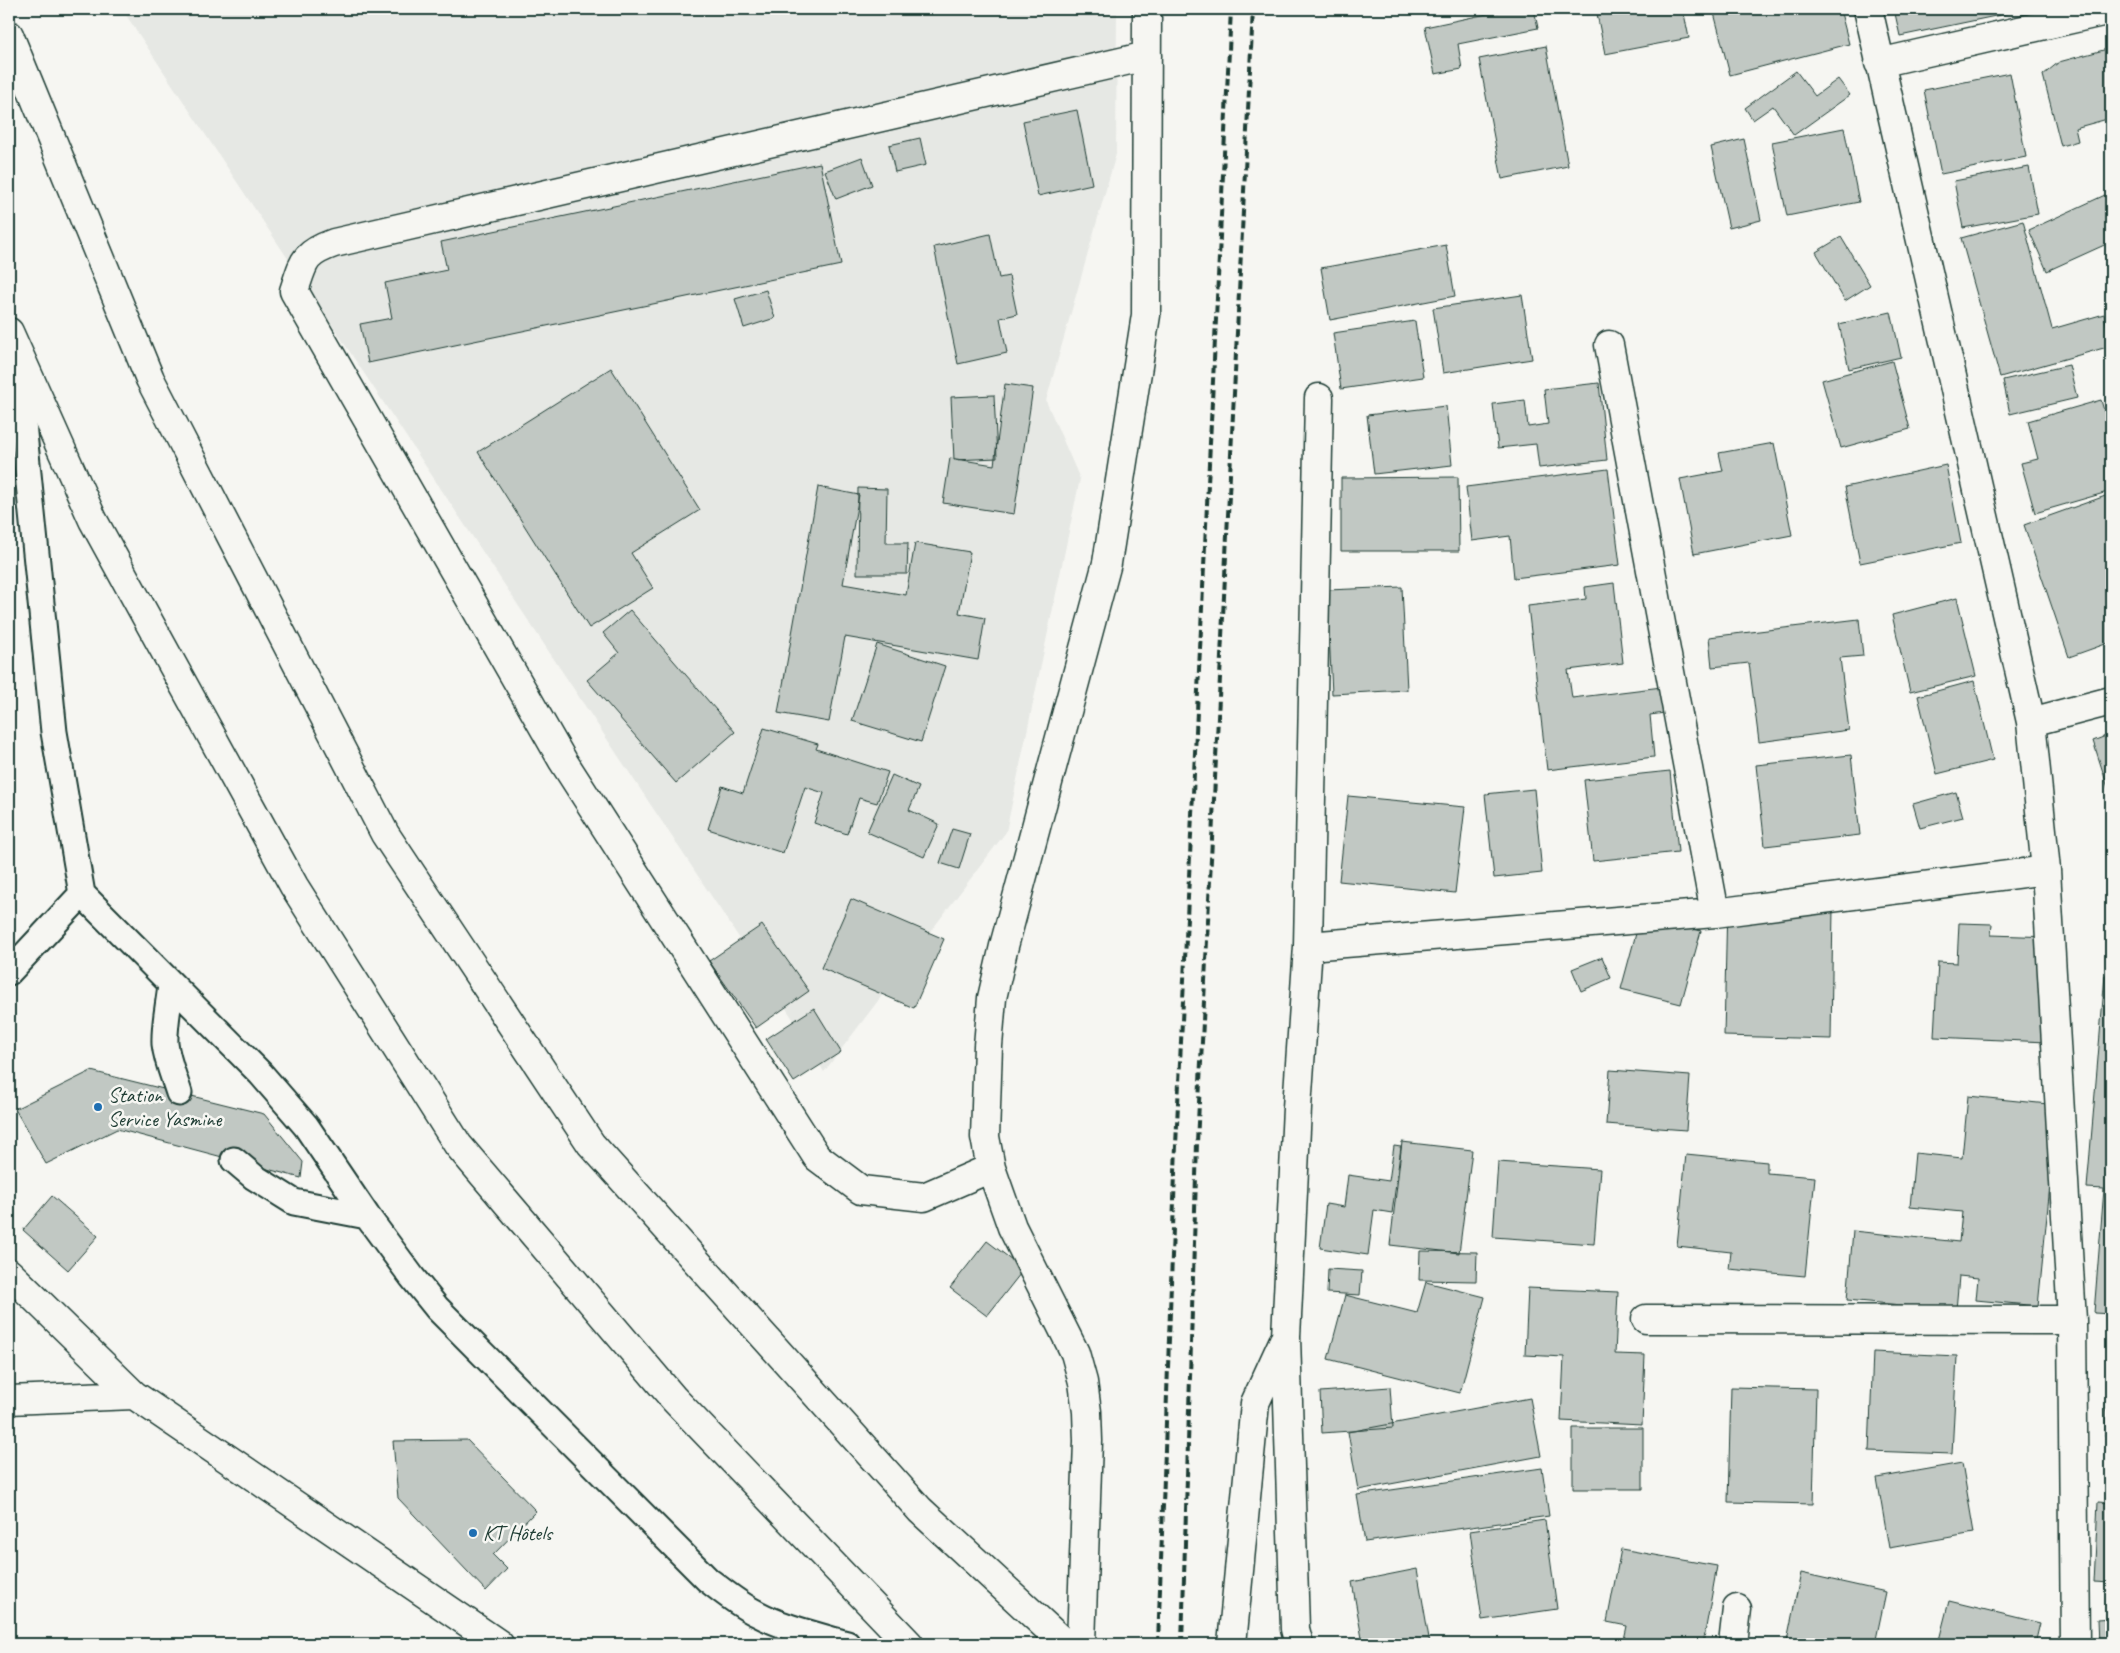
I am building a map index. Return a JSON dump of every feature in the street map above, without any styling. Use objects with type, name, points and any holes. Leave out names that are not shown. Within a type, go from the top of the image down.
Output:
[{"type":"main road","points":[[1081,1644],[1088,1442],[1083,1382],[1075,1353],[1012,1227],[991,1168],[986,1137],[988,1046],[992,998],[1004,946],[1107,563],[1146,316],[1147,9]]},
{"type":"main road","points":[[1868,9],[2031,722],[2046,870],[2072,1320],[2075,1644]]},
{"type":"main road","points":[[1879,63],[2111,10]]},
{"type":"main road","points":[[9,35],[150,379],[385,834],[591,1144],[920,1510],[1065,1644]]},
{"type":"main road","points":[[991,1168],[924,1196],[861,1190],[817,1157],[563,761],[294,291],[304,263],[315,249],[334,243],[1147,56]]},
{"type":"main road","points":[[12,341],[92,520],[290,877],[458,1145],[674,1399],[909,1644]]},
{"type":"main road","points":[[1609,345],[1715,913]]},
{"type":"main road","points":[[1299,1644],[1296,1629],[1286,1336],[1297,1108],[1308,946],[1319,398]]},
{"type":"main road","points":[[2031,722],[2111,701]]},
{"type":"main road","points":[[1308,946],[1715,913],[2046,870]]},
{"type":"main road","points":[[9,1273],[134,1395],[499,1644]]},
{"type":"main road","points":[[1646,1319],[2072,1320]]},
{"type":"main road","points":[[1232,1641],[1255,1403],[1286,1336]]},
{"type":"main road","points":[[9,1400],[134,1395]]},
{"type":"main road","points":[[1733,1644],[1737,1608]]},
{"type":"lane","points":[[12,341],[54,732],[82,894],[262,1074],[306,1126],[367,1216],[437,1308],[708,1580],[732,1599],[757,1614],[782,1624],[847,1644]]},
{"type":"lane","points":[[9,972],[82,894]]},
{"type":"lane","points":[[171,985],[165,1044],[179,1093]]},
{"type":"lane","points":[[234,1160],[254,1177],[294,1202],[367,1216]]},
{"type":"shaded area","points":[[122,9],[1117,9],[1116,154],[1046,401],[1080,479],[1006,832],[824,1072],[795,1022]]},
{"type":"building","points":[[1511,9],[1534,9],[1538,28],[1458,44],[1462,69],[1435,74],[1425,27]]},
{"type":"building","points":[[1596,9],[1683,9],[1689,38],[1605,54]]},
{"type":"building","points":[[1713,9],[1840,9],[1849,44],[1730,75]]},
{"type":"building","points":[[1894,9],[2029,9],[1900,36]]},
{"type":"building","points":[[1546,46],[1568,166],[1502,179],[1479,59]]},
{"type":"building","points":[[2111,48],[2111,118],[2075,128],[2078,141],[2061,146],[2043,75],[2059,62]]},
{"type":"building","points":[[1796,71],[1815,96],[1838,79],[1850,95],[1794,135],[1773,106],[1753,120],[1745,108]]},
{"type":"building","points":[[2010,73],[2026,157],[1941,174],[1924,90]]},
{"type":"building","points":[[1077,110],[1092,184],[1038,196],[1023,121]]},
{"type":"building","points":[[1844,128],[1859,202],[1787,216],[1772,142]]},
{"type":"building","points":[[920,138],[926,165],[895,172],[889,145]]},
{"type":"building","points":[[1744,139],[1761,220],[1729,228],[1711,147]]},
{"type":"building","points":[[862,157],[872,185],[836,199],[825,171]]},
{"type":"building","points":[[820,163],[841,265],[368,363],[360,324],[392,318],[385,283],[447,270],[441,242]]},
{"type":"building","points":[[2029,167],[2038,214],[1963,228],[1954,181]]},
{"type":"building","points":[[2105,195],[2111,208],[2111,242],[2047,271],[2029,230]]},
{"type":"building","points":[[2023,221],[2052,329],[2104,314],[2111,346],[2000,377],[1961,238]]},
{"type":"building","points":[[990,234],[999,278],[1009,276],[1017,314],[1000,318],[1007,353],[958,364],[934,247]]},
{"type":"building","points":[[1841,237],[1870,285],[1845,301],[1816,252]]},
{"type":"building","points":[[1446,245],[1455,296],[1330,320],[1321,268]]},
{"type":"building","points":[[766,290],[775,318],[744,328],[735,299]]},
{"type":"building","points":[[1522,295],[1532,359],[1443,373],[1433,308]]},
{"type":"building","points":[[1891,312],[1901,357],[1849,369],[1839,324]]},
{"type":"building","points":[[1415,321],[1423,377],[1341,389],[1333,333]]},
{"type":"building","points":[[1892,361],[1910,429],[1841,448],[1822,380]]},
{"type":"building","points":[[2069,365],[2077,398],[2010,414],[2003,380]]},
{"type":"building","points":[[611,368],[700,510],[631,553],[653,588],[589,628],[478,452]]},
{"type":"building","points":[[1599,383],[1607,460],[1539,468],[1536,444],[1498,448],[1493,404],[1525,400],[1528,427],[1548,424],[1544,389]]},
{"type":"building","points":[[1005,384],[1033,388],[1014,514],[943,503],[950,458],[994,465]]},
{"type":"building","points":[[994,395],[997,458],[954,460],[951,397]]},
{"type":"building","points":[[2101,400],[2111,436],[2111,491],[2035,513],[2021,463],[2038,459],[2028,421]]},
{"type":"building","points":[[1446,406],[1452,465],[1374,474],[1367,415]]},
{"type":"building","points":[[1774,443],[1792,535],[1694,554],[1680,479],[1723,471],[1719,453]]},
{"type":"building","points":[[1946,465],[1961,543],[1860,563],[1845,487]]},
{"type":"building","points":[[1608,469],[1620,565],[1514,578],[1510,536],[1472,541],[1466,487]]},
{"type":"building","points":[[1458,477],[1459,551],[1341,551],[1341,478]]},
{"type":"building","points":[[818,487],[859,495],[843,584],[906,595],[915,543],[970,552],[959,613],[985,618],[978,660],[845,637],[829,722],[778,713]]},
{"type":"building","points":[[858,488],[887,489],[886,543],[908,543],[907,574],[857,574]]},
{"type":"building","points":[[2111,494],[2111,570],[2108,571],[2111,581],[2111,642],[2069,657],[2024,525]]},
{"type":"building","points":[[1614,583],[1623,663],[1568,670],[1572,698],[1670,686],[1672,712],[1650,715],[1654,757],[1547,770],[1528,606],[1586,599],[1585,587]]},
{"type":"building","points":[[1402,587],[1407,690],[1332,694],[1327,590]]},
{"type":"building","points":[[1957,598],[1976,676],[1910,692],[1892,615]]},
{"type":"building","points":[[630,610],[735,732],[676,783],[587,680],[619,653],[603,633]]},
{"type":"building","points":[[1859,619],[1863,656],[1840,658],[1849,730],[1759,742],[1749,663],[1712,667],[1709,637]]},
{"type":"building","points":[[877,644],[945,666],[921,742],[852,721]]},
{"type":"building","points":[[1974,681],[1993,760],[1937,774],[1918,696]]},
{"type":"building","points":[[764,728],[818,744],[816,749],[888,772],[877,803],[859,798],[847,834],[814,823],[824,793],[805,787],[783,853],[708,829],[722,786],[743,793]]},
{"type":"building","points":[[2111,734],[2111,797],[2093,741]]},
{"type":"building","points":[[1851,755],[1860,835],[1765,846],[1756,765]]},
{"type":"building","points":[[1670,771],[1678,852],[1593,861],[1584,780]]},
{"type":"building","points":[[892,775],[919,787],[909,810],[939,824],[924,857],[867,832]]},
{"type":"building","points":[[1534,789],[1542,873],[1494,878],[1485,794]]},
{"type":"building","points":[[1956,792],[1963,817],[1920,828],[1913,804]]},
{"type":"building","points":[[1348,796],[1465,807],[1455,893],[1339,881]]},
{"type":"building","points":[[952,829],[970,834],[959,869],[940,863]]},
{"type":"building","points":[[2111,837],[2111,906],[2108,838]]},
{"type":"building","points":[[851,899],[944,939],[914,1008],[821,968]]},
{"type":"building","points":[[1727,904],[1833,907],[1831,1039],[1724,1036]]},
{"type":"building","points":[[1641,915],[1701,931],[1681,1004],[1621,989]]},
{"type":"building","points":[[1959,923],[1992,924],[1991,935],[2051,937],[2047,1042],[1934,1037],[1938,962],[1957,963]]},
{"type":"building","points":[[762,925],[809,991],[756,1028],[709,961]]},
{"type":"building","points":[[1602,957],[1611,978],[1581,991],[1572,969]]},
{"type":"building","points":[[2105,975],[2111,976],[2111,1314],[2094,1313],[2104,1189],[2087,1188]]},
{"type":"building","points":[[814,1008],[841,1052],[794,1082],[766,1039]]},
{"type":"building","points":[[1610,1070],[1690,1076],[1686,1130],[1606,1124]]},
{"type":"building","points":[[91,1071],[264,1114],[303,1162],[301,1178],[117,1129],[46,1164],[15,1109]]},
{"type":"building","points":[[1968,1096],[2058,1105],[2038,1306],[1976,1300],[1978,1278],[1959,1276],[1956,1310],[1847,1300],[1853,1231],[1959,1242],[1962,1212],[1910,1207],[1915,1153],[1962,1158]]},
{"type":"building","points":[[1402,1142],[1472,1150],[1459,1253],[1390,1245]]},
{"type":"building","points":[[1394,1146],[1401,1147],[1392,1213],[1374,1210],[1368,1255],[1320,1248],[1326,1204],[1344,1207],[1348,1175],[1389,1181]]},
{"type":"building","points":[[1686,1154],[1767,1162],[1767,1173],[1815,1177],[1805,1276],[1729,1269],[1731,1252],[1677,1246]]},
{"type":"building","points":[[1498,1162],[1600,1169],[1594,1244],[1493,1237]]},
{"type":"building","points":[[52,1196],[98,1236],[68,1270],[23,1230]]},
{"type":"building","points":[[987,1241],[1024,1269],[987,1316],[950,1288]]},
{"type":"building","points":[[1420,1251],[1477,1252],[1476,1281],[1419,1280]]},
{"type":"building","points":[[1328,1269],[1362,1271],[1360,1295],[1327,1293]]},
{"type":"building","points":[[1426,1282],[1485,1297],[1460,1393],[1328,1359],[1345,1295],[1417,1313]]},
{"type":"building","points":[[1528,1288],[1618,1292],[1615,1354],[1645,1355],[1642,1425],[1561,1421],[1564,1357],[1525,1355]]},
{"type":"building","points":[[1873,1352],[1957,1356],[1952,1454],[1869,1451]]},
{"type":"building","points":[[2109,1354],[2111,1354],[2111,1437],[2105,1437]]},
{"type":"building","points":[[1390,1387],[1393,1428],[1322,1433],[1320,1392]]},
{"type":"building","points":[[1731,1387],[1816,1389],[1813,1504],[1728,1502]]},
{"type":"building","points":[[1530,1398],[1541,1456],[1358,1490],[1348,1432]]},
{"type":"building","points":[[1573,1428],[1643,1428],[1643,1489],[1573,1489]]},
{"type":"building","name":"KT Hôtels","points":[[467,1440],[536,1511],[493,1555],[507,1569],[486,1591],[398,1498],[393,1441]]},
{"type":"building","points":[[1962,1463],[1974,1533],[1889,1548],[1877,1478]]},
{"type":"building","points":[[1542,1468],[1549,1516],[1365,1542],[1357,1495]]},
{"type":"building","points":[[2098,1502],[2111,1503],[2111,1583],[2094,1582]]},
{"type":"building","points":[[1545,1520],[1557,1609],[1482,1620],[1470,1531]]},
{"type":"building","points":[[1621,1549],[1717,1566],[1703,1644],[1623,1644],[1627,1626],[1607,1622]]},
{"type":"building","points":[[1417,1569],[1430,1644],[1363,1644],[1352,1582]]},
{"type":"building","points":[[1801,1573],[1886,1592],[1875,1644],[1809,1644],[1787,1640]]},
{"type":"building","points":[[1949,1601],[2040,1623],[2035,1644],[1938,1644]]},
{"type":"building","points":[[2111,1619],[2111,1644],[2098,1644],[2097,1620]]},
{"type":"railway","points":[[1158,1644],[1176,1145],[1231,9]]},
{"type":"railway","points":[[1182,1644],[1197,1143],[1253,9]]},
{"type":"place","name":"Station Service Yasmine","points":[[98,1107]]},
{"type":"place","name":"KT Hôtels","points":[[473,1533]]}]
